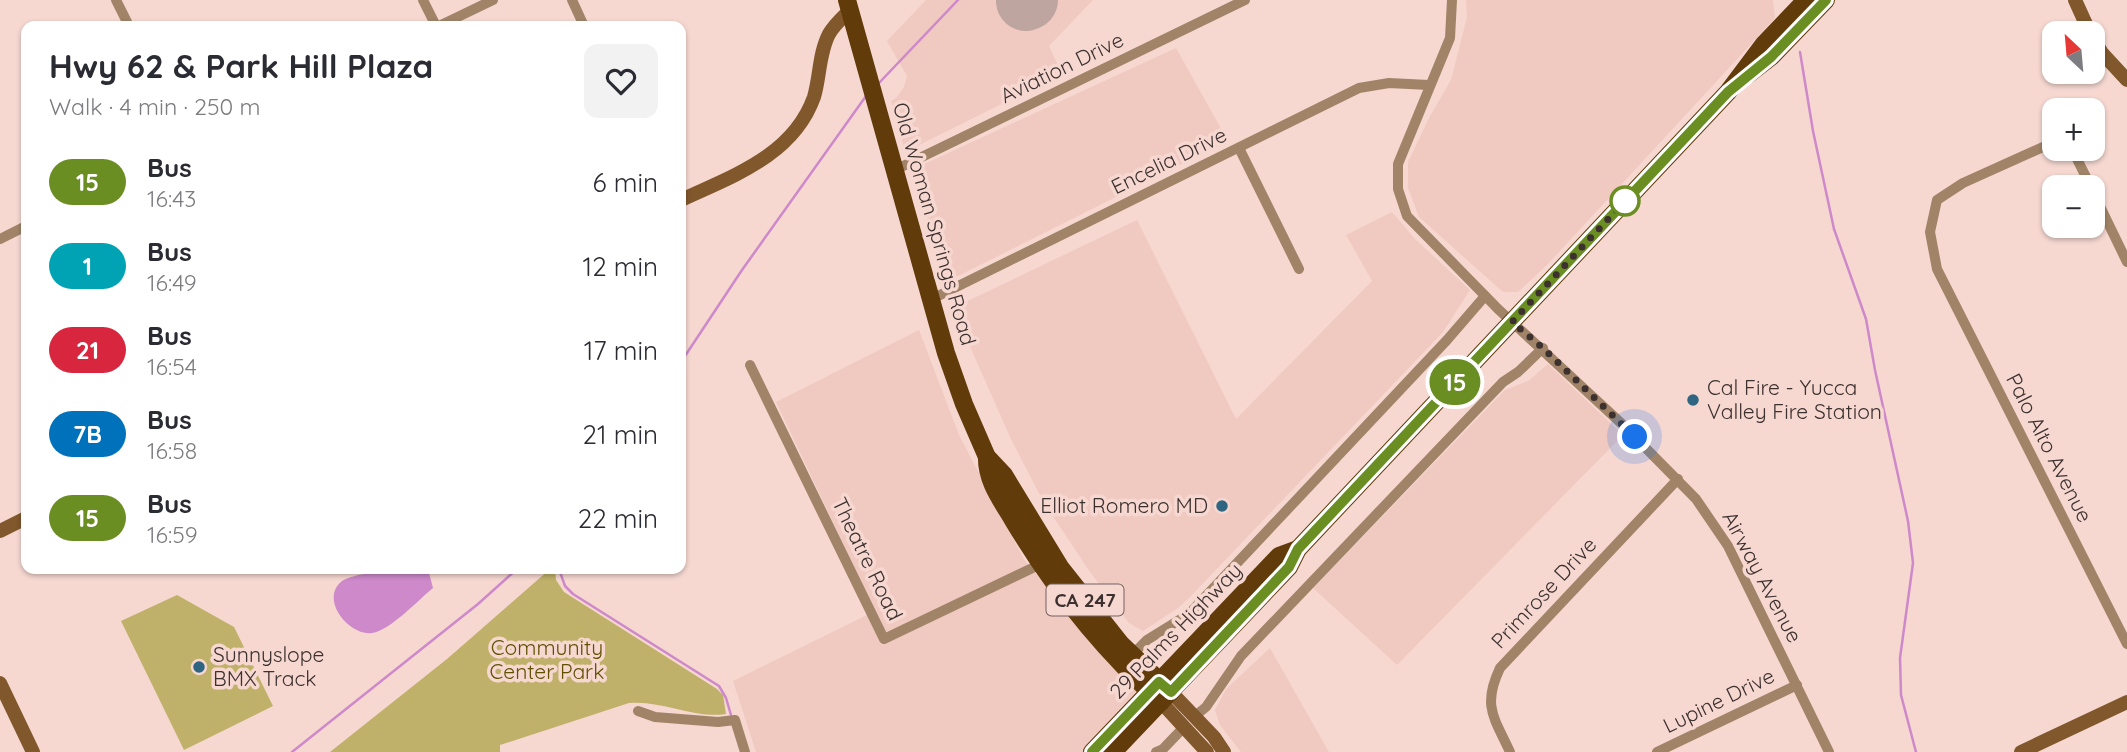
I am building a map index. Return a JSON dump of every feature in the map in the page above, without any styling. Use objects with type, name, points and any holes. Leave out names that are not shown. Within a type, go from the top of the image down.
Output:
[{"type":"main road","name":"29 Palms Highway","points":[[1113,752],[1160,692],[1279,556],[1298,549],[1728,92],[1764,44],[1806,0]]},
{"type":"main road","name":"29 Palms Highway","points":[[1728,92],[1771,57],[1826,0]]},
{"type":"main road","name":"Old Woman Springs Road","points":[[849,5],[946,353],[964,404],[988,457],[987,471],[1000,497],[1048,561],[1088,626],[1160,692]]},
{"type":"main road","name":"Old Woman Springs Road","points":[[1048,561],[1087,602],[1160,692]]},
{"type":"main road","name":"29 Palms Highway","points":[[1092,752],[1160,692]]},
{"type":"street","points":[[116,0],[126,21]]},
{"type":"street","points":[[423,0],[434,21]]},
{"type":"street","points":[[448,21],[493,0]]},
{"type":"street","points":[[572,0],[582,21]]},
{"type":"street","name":"Aviation Drive","points":[[895,170],[1245,0]]},
{"type":"street","name":"Airway Avenue","points":[[1451,0],[1450,38],[1398,164],[1401,204],[1412,222],[1485,296],[1543,348],[1697,501],[1728,546],[1829,752]]},
{"type":"street","points":[[2075,0],[2085,21]]},
{"type":"street","points":[[686,198],[754,165],[793,134],[804,120],[814,97],[829,34],[849,5]]},
{"type":"street","points":[[2105,56],[2127,80]]},
{"type":"street","name":"Encelia Drive","points":[[932,299],[1360,88],[1389,83],[1429,85]]},
{"type":"street","name":"Palo Alto Avenue","points":[[2042,147],[1962,183],[1937,200],[1930,232],[1937,269],[2127,644]]},
{"type":"street","points":[[1240,148],[1299,269]]},
{"type":"street","points":[[2105,217],[2127,262]]},
{"type":"street","points":[[0,239],[21,228]]},
{"type":"street","points":[[1132,655],[1147,640],[1189,614],[1447,340],[1485,296]]},
{"type":"street","points":[[1156,752],[1163,749],[1206,707],[1247,650],[1503,383],[1543,348]]},
{"type":"street","name":"Theatre Road","points":[[750,365],[884,639],[1048,561]]},
{"type":"street","name":"Primrose Drive","points":[[1510,752],[1490,703],[1491,688],[1500,668],[1678,480]]},
{"type":"street","points":[[0,531],[21,520]]},
{"type":"street","points":[[0,683],[33,752]]},
{"type":"street","name":"Lupine Drive","points":[[1657,752],[1797,685]]},
{"type":"street","points":[[1160,692],[1224,752]]},
{"type":"street","points":[[2021,752],[2127,702]]},
{"type":"street","points":[[638,711],[655,717],[718,722],[735,720],[745,752]]},
{"type":"street","points":[[1190,721],[1207,752]]},
{"type":"shaded area","points":[[926,0],[1093,0],[1049,46],[1062,74],[905,152],[891,101],[904,87],[907,76],[887,41]]},
{"type":"shaded area","points":[[1466,0],[1773,0],[1775,18],[1548,264],[1518,292],[1503,292],[1419,217],[1408,188],[1408,162],[1451,80],[1467,17]]},
{"type":"shaded area","points":[[1176,48],[1228,141],[950,280],[943,272],[915,174],[920,166]]},
{"type":"shaded area","points":[[1392,212],[1415,239],[1470,290],[1443,332],[1190,597],[1143,631],[1129,623],[1090,572],[1044,503],[1010,437],[953,308],[1137,220],[1236,419],[1372,281],[1346,235]]},
{"type":"shaded area","points":[[919,330],[959,435],[1025,561],[1141,693],[1085,752],[756,752],[733,681],[875,611],[776,402]]},
{"type":"shaded area","points":[[1548,364],[1623,435],[1397,665],[1313,588],[1505,390],[1528,381]]},
{"type":"shaded area","points":[[429,574],[433,588],[396,621],[379,631],[363,632],[346,623],[335,606],[334,597],[342,581],[357,575]]},
{"type":"shaded area","points":[[1270,648],[1329,752],[1241,752],[1220,725],[1215,710],[1226,689]]},
{"type":"green space","name":"Community Center Park","points":[[544,574],[555,574],[564,592],[717,689],[723,695],[726,714],[702,714],[654,704],[629,703],[500,745],[500,752],[330,752],[447,659]]},
{"type":"green space","name":"Sunnyslope BMX Track","points":[[177,595],[234,627],[273,706],[184,750],[121,621]]},
{"type":"waterway","points":[[879,83],[958,0]]},
{"type":"waterway","points":[[1800,52],[1813,131],[1834,229],[1866,319],[1908,521],[1913,563],[1900,658],[1901,695],[1916,752]]},
{"type":"waterway","points":[[686,354],[742,270],[866,96]]},
{"type":"waterway","points":[[292,752],[478,604],[511,574]]},
{"type":"waterway","points":[[561,574],[565,586],[573,594],[719,686],[731,715]]},
{"type":"bus line","name":"15","points":[[1092,752],[1159,682],[1171,692],[1289,567],[1298,549],[1651,172],[1728,92],[1771,57],[1826,0]]},
{"type":"place","name":"Cal Fire - Yucca Valley Fire Station","points":[[1693,400]]},
{"type":"place","name":"Elliot Romero MD","points":[[1222,506]]},
{"type":"place","name":"Sunnyslope BMX Track","points":[[199,667]]},
{"type":"route","points":[[1625,201],[1512,322],[1543,348],[1635,437]]}]
